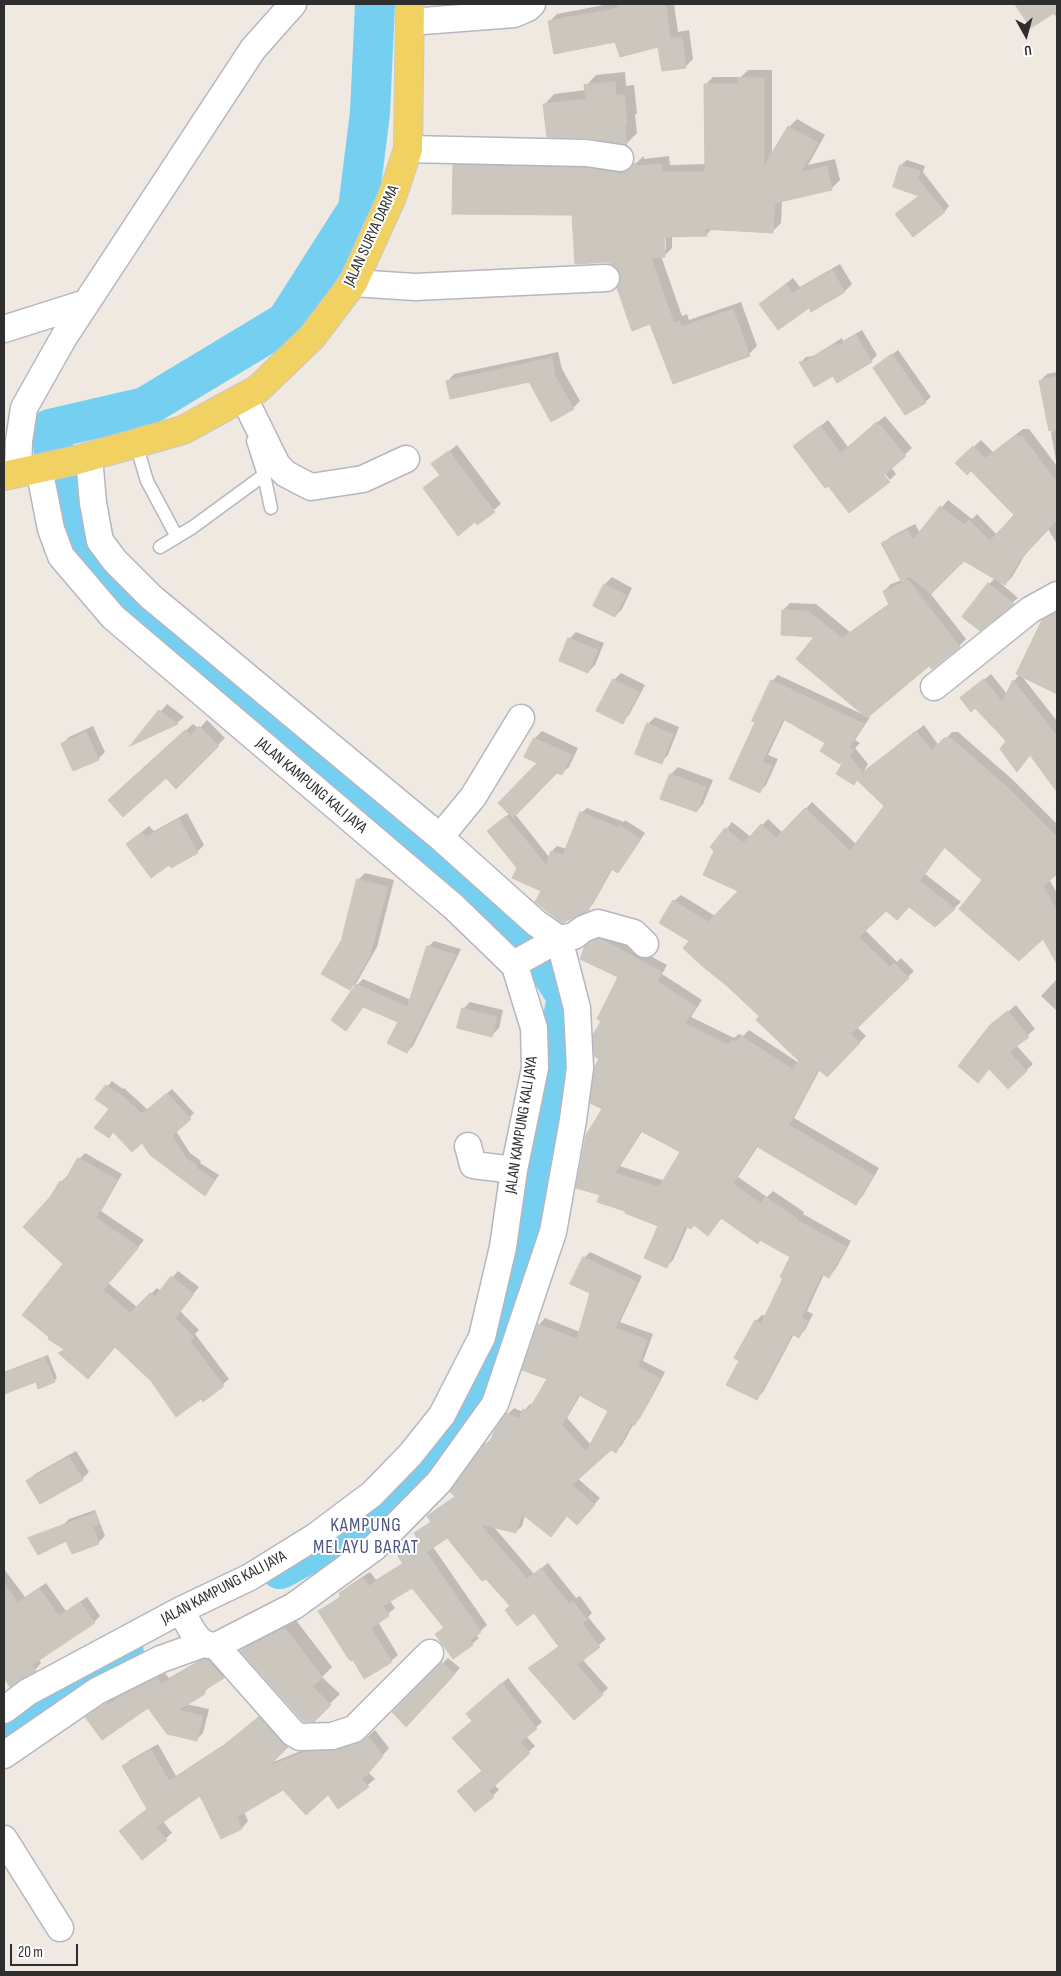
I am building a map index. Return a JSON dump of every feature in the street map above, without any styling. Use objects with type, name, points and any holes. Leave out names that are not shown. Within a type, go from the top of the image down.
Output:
[{"type":"main road","name":"JALAN SURYA DARMA","points":[[28,471],[83,459],[183,430],[258,390],[312,337],[353,283],[392,197],[408,149],[410,13]]},
{"type":"street","name":"JALAN KAMPUNG KALI JAYA","points":[[4,1710],[28,1692],[183,1614],[250,1577],[316,1536],[372,1494],[410,1455],[442,1415],[482,1338],[503,1247],[514,1170],[535,1068],[534,1028],[518,963],[113,617],[61,556],[28,471],[19,441],[24,408],[64,337],[248,57],[293,4]]},
{"type":"street","points":[[410,13],[514,14],[528,8],[532,4]]},
{"type":"street","points":[[408,149],[586,153],[620,158]]},
{"type":"street","points":[[353,283],[415,287],[606,278]]},
{"type":"street","points":[[4,329],[86,303]]},
{"type":"street","points":[[240,401],[278,465],[286,474],[311,487],[364,479],[406,459]]},
{"type":"street","points":[[4,1756],[97,1691],[161,1659],[206,1643],[294,1606],[375,1547],[439,1482],[494,1404],[553,1232],[580,1068],[577,1008],[552,943],[536,922],[440,837],[150,596],[115,560],[100,541],[83,459]]},
{"type":"street","points":[[934,688],[1030,610],[1057,595]]},
{"type":"street","points":[[440,837],[472,797],[521,718]]},
{"type":"street","points":[[518,963],[552,943],[574,936],[598,922],[634,933],[645,944]]},
{"type":"street","points":[[468,1146],[473,1165],[514,1170]]},
{"type":"street","points":[[183,1614],[206,1643],[293,1733],[300,1737],[332,1736],[354,1729],[430,1652]]},
{"type":"street","points":[[4,1839],[60,1928]]},
{"type":"lane","points":[[240,401],[264,475],[271,508]]},
{"type":"lane","points":[[136,444],[147,481],[177,537]]},
{"type":"lane","points":[[160,547],[264,475]]},
{"type":"building","points":[[617,4],[666,4],[670,39],[682,37],[686,68],[662,71],[658,47],[620,57],[615,42],[554,54],[548,21],[618,8]]},
{"type":"building","points":[[1015,4],[1057,4],[1057,11],[1031,28]]},
{"type":"building","points":[[738,78],[764,78],[764,166],[788,126],[818,143],[801,172],[827,166],[832,190],[775,203],[773,233],[704,229],[707,236],[664,237],[665,257],[651,258],[674,323],[679,321],[681,327],[733,309],[750,356],[673,384],[650,324],[632,331],[617,288],[621,278],[618,270],[608,262],[575,264],[572,215],[452,214],[453,165],[585,168],[618,173],[626,172],[636,163],[636,166],[661,164],[662,172],[705,172],[704,84],[738,84]]},
{"type":"building","points":[[615,82],[616,96],[624,95],[627,145],[588,138],[547,137],[543,104],[586,99],[584,85]]},
{"type":"building","points":[[900,165],[920,171],[918,179],[945,212],[913,237],[895,214],[919,196],[893,187]]},
{"type":"building","points":[[832,270],[845,292],[811,312],[809,308],[778,330],[759,304],[786,284],[792,293]]},
{"type":"building","points":[[856,335],[872,362],[837,383],[833,376],[814,387],[799,362],[806,361],[836,343],[837,346]]},
{"type":"building","points":[[892,354],[926,403],[905,415],[873,368]]},
{"type":"building","points":[[552,358],[555,376],[574,409],[551,422],[529,382],[450,399],[446,381]]},
{"type":"building","points":[[1057,377],[1057,430],[1049,431],[1039,381]]},
{"type":"building","points":[[877,422],[906,456],[884,475],[890,482],[849,513],[828,486],[825,488],[793,446],[820,426],[841,453]]},
{"type":"building","points":[[1015,436],[1022,436],[1057,482],[1057,520],[1019,561],[1005,585],[964,561],[931,594],[909,576],[902,582],[908,580],[960,647],[932,669],[929,666],[867,718],[796,659],[814,637],[781,635],[782,610],[808,611],[842,638],[889,605],[883,591],[902,583],[881,543],[908,530],[913,540],[940,506],[964,525],[969,520],[990,541],[1014,515],[971,471],[967,475],[955,463],[973,446],[985,458]]},
{"type":"building","points":[[449,451],[495,512],[477,525],[475,522],[458,536],[423,488],[440,475],[431,464]]},
{"type":"building","points":[[988,583],[1014,604],[980,631],[962,617]]},
{"type":"building","points":[[604,584],[626,595],[615,617],[593,606]]},
{"type":"building","points":[[1057,612],[1057,694],[1016,674],[1042,620]]},
{"type":"building","points":[[568,638],[598,650],[588,673],[559,661]]},
{"type":"building","points":[[613,679],[639,692],[623,724],[596,711]]},
{"type":"building","points":[[984,679],[1002,702],[1013,680],[1057,736],[1057,792],[1030,755],[1017,772],[1000,749],[1006,741],[975,708],[971,712],[960,698]]},
{"type":"building","points":[[771,680],[864,724],[849,747],[854,750],[849,756],[862,771],[861,774],[916,731],[932,751],[944,738],[951,738],[1007,787],[1057,837],[1057,874],[1043,886],[1057,911],[1057,964],[1043,939],[1019,961],[959,909],[982,880],[944,847],[920,881],[955,909],[935,927],[909,907],[897,920],[886,911],[859,937],[890,967],[894,963],[909,978],[851,1034],[860,1043],[827,1077],[818,1069],[789,1125],[873,1175],[856,1205],[756,1146],[733,1184],[761,1203],[765,1197],[797,1220],[846,1247],[829,1278],[822,1274],[801,1318],[808,1321],[799,1338],[792,1334],[757,1400],[726,1385],[739,1361],[734,1358],[755,1320],[761,1324],[783,1278],[780,1277],[790,1257],[760,1240],[758,1244],[721,1218],[708,1236],[694,1225],[691,1229],[685,1226],[667,1268],[644,1258],[658,1226],[625,1213],[625,1211],[597,1202],[600,1195],[576,1188],[586,1135],[602,1109],[590,1103],[595,1066],[599,1059],[594,1056],[593,1035],[601,1021],[597,1019],[618,977],[580,959],[585,946],[591,942],[599,939],[607,942],[662,972],[657,981],[696,1007],[685,1023],[729,1045],[731,1040],[736,1042],[741,1036],[792,1069],[799,1061],[756,1020],[759,1016],[683,948],[689,941],[659,923],[673,900],[708,922],[738,891],[703,875],[714,851],[710,847],[725,828],[744,843],[761,824],[776,838],[805,808],[850,851],[884,806],[857,780],[854,785],[836,774],[845,759],[840,764],[820,751],[825,743],[783,719],[762,762],[772,766],[760,793],[729,779],[755,722],[752,721]],"holes":[[[641,1131],[680,1152],[659,1187],[615,1173]]]},
{"type":"building","points":[[159,710],[178,724],[130,746]]},
{"type":"building","points":[[647,723],[673,734],[662,764],[635,754]]},
{"type":"building","points":[[199,726],[219,746],[176,789],[166,778],[123,817],[108,800],[185,730],[191,735]]},
{"type":"building","points":[[86,732],[99,760],[73,771],[61,744]]},
{"type":"building","points":[[534,738],[572,755],[562,775],[557,773],[513,818],[498,803],[537,763],[524,757]]},
{"type":"building","points":[[670,774],[706,787],[697,812],[660,799]]},
{"type":"building","points":[[580,812],[617,827],[619,825],[641,839],[618,873],[611,869],[588,911],[562,923],[535,902],[541,891],[512,878],[517,868],[487,831],[506,816],[546,865],[551,851],[563,855]]},
{"type":"building","points":[[179,819],[198,853],[171,868],[169,865],[151,878],[126,844],[142,832],[146,837]]},
{"type":"building","points":[[357,879],[388,887],[370,955],[350,990],[321,974],[341,941]]},
{"type":"building","points":[[427,946],[456,955],[407,1053],[387,1043],[398,1022],[363,1007],[346,1031],[331,1020],[356,984],[407,1007]]},
{"type":"building","points":[[462,1008],[497,1017],[492,1037],[457,1028]]},
{"type":"building","points":[[1008,1011],[1029,1037],[1009,1052],[1027,1071],[1008,1089],[989,1069],[978,1083],[958,1066],[990,1025]]},
{"type":"building","points":[[106,1085],[118,1092],[142,1114],[167,1093],[191,1119],[172,1136],[186,1158],[197,1166],[196,1168],[215,1180],[205,1196],[150,1155],[142,1143],[132,1152],[113,1132],[109,1138],[94,1128],[109,1109],[95,1099]]},
{"type":"building","points":[[78,1158],[117,1180],[96,1218],[139,1247],[103,1290],[130,1313],[150,1293],[155,1297],[171,1276],[194,1294],[175,1318],[194,1337],[190,1341],[224,1386],[203,1402],[201,1399],[176,1417],[151,1381],[115,1347],[88,1379],[58,1353],[65,1350],[48,1339],[49,1337],[22,1315],[63,1264],[23,1227],[50,1197],[60,1181],[63,1183]]},
{"type":"building","points":[[583,1257],[637,1282],[615,1328],[647,1340],[638,1367],[660,1378],[648,1403],[634,1426],[631,1424],[616,1453],[611,1450],[572,1485],[595,1505],[577,1525],[567,1516],[551,1537],[522,1514],[516,1533],[480,1524],[527,1579],[541,1568],[569,1604],[573,1601],[587,1620],[582,1623],[600,1647],[577,1665],[603,1695],[574,1720],[528,1668],[559,1647],[534,1613],[517,1626],[505,1610],[510,1606],[486,1579],[482,1581],[447,1538],[427,1552],[414,1533],[431,1522],[427,1516],[456,1497],[450,1492],[485,1443],[489,1444],[495,1430],[507,1413],[519,1419],[523,1409],[528,1411],[547,1379],[522,1370],[538,1324],[577,1339],[590,1293],[570,1284]],"holes":[[[579,1395],[608,1411],[586,1452],[562,1425]]]},
{"type":"building","points":[[45,1358],[55,1382],[38,1389],[36,1382],[4,1394],[4,1373]]},
{"type":"building","points":[[69,1457],[83,1480],[40,1504],[26,1481]]},
{"type":"building","points":[[95,1513],[99,1524],[93,1527],[99,1544],[72,1554],[66,1541],[38,1555],[28,1538]]},
{"type":"building","points":[[420,1543],[481,1632],[470,1641],[473,1645],[453,1659],[435,1634],[444,1628],[412,1588],[383,1606],[389,1616],[371,1628],[392,1662],[364,1679],[353,1660],[351,1661],[348,1658],[318,1611],[341,1597],[339,1593],[363,1578],[369,1586],[403,1564],[398,1556]]},
{"type":"building","points":[[4,1583],[18,1603],[39,1588],[59,1616],[80,1602],[95,1623],[32,1665],[36,1671],[10,1687],[4,1678]]},
{"type":"building","points":[[285,1628],[323,1678],[312,1686],[331,1705],[314,1722],[303,1721],[240,1651]]},
{"type":"building","points":[[205,1659],[224,1678],[203,1691],[205,1694],[178,1710],[203,1716],[197,1741],[167,1734],[148,1708],[102,1740],[85,1717],[105,1704],[108,1705],[119,1697],[157,1678],[161,1684]]},
{"type":"building","points":[[441,1662],[455,1674],[406,1727],[392,1712]]},
{"type":"building","points":[[502,1683],[537,1729],[520,1742],[530,1753],[489,1791],[494,1797],[475,1812],[457,1791],[482,1771],[452,1738],[472,1721],[466,1714]]},
{"type":"building","points":[[259,1717],[282,1743],[288,1747],[269,1766],[305,1752],[337,1750],[359,1743],[368,1736],[383,1756],[366,1776],[361,1778],[369,1787],[338,1809],[328,1795],[306,1815],[283,1790],[237,1817],[242,1829],[221,1839],[200,1796],[156,1827],[167,1840],[142,1860],[119,1831],[147,1809],[122,1766],[151,1750],[169,1781],[219,1749]]},
{"type":"waterway","points":[[280,1569],[342,1536],[462,1415],[522,1233],[567,997],[528,936],[291,742],[126,613],[67,524],[50,429],[145,407],[286,322],[358,209],[370,113],[375,4]]},
{"type":"waterway","points":[[4,1724],[124,1653]]},
{"type":"district","name":"KAMPUNG MELAYU BARAT","points":[[366,1537]]}]
